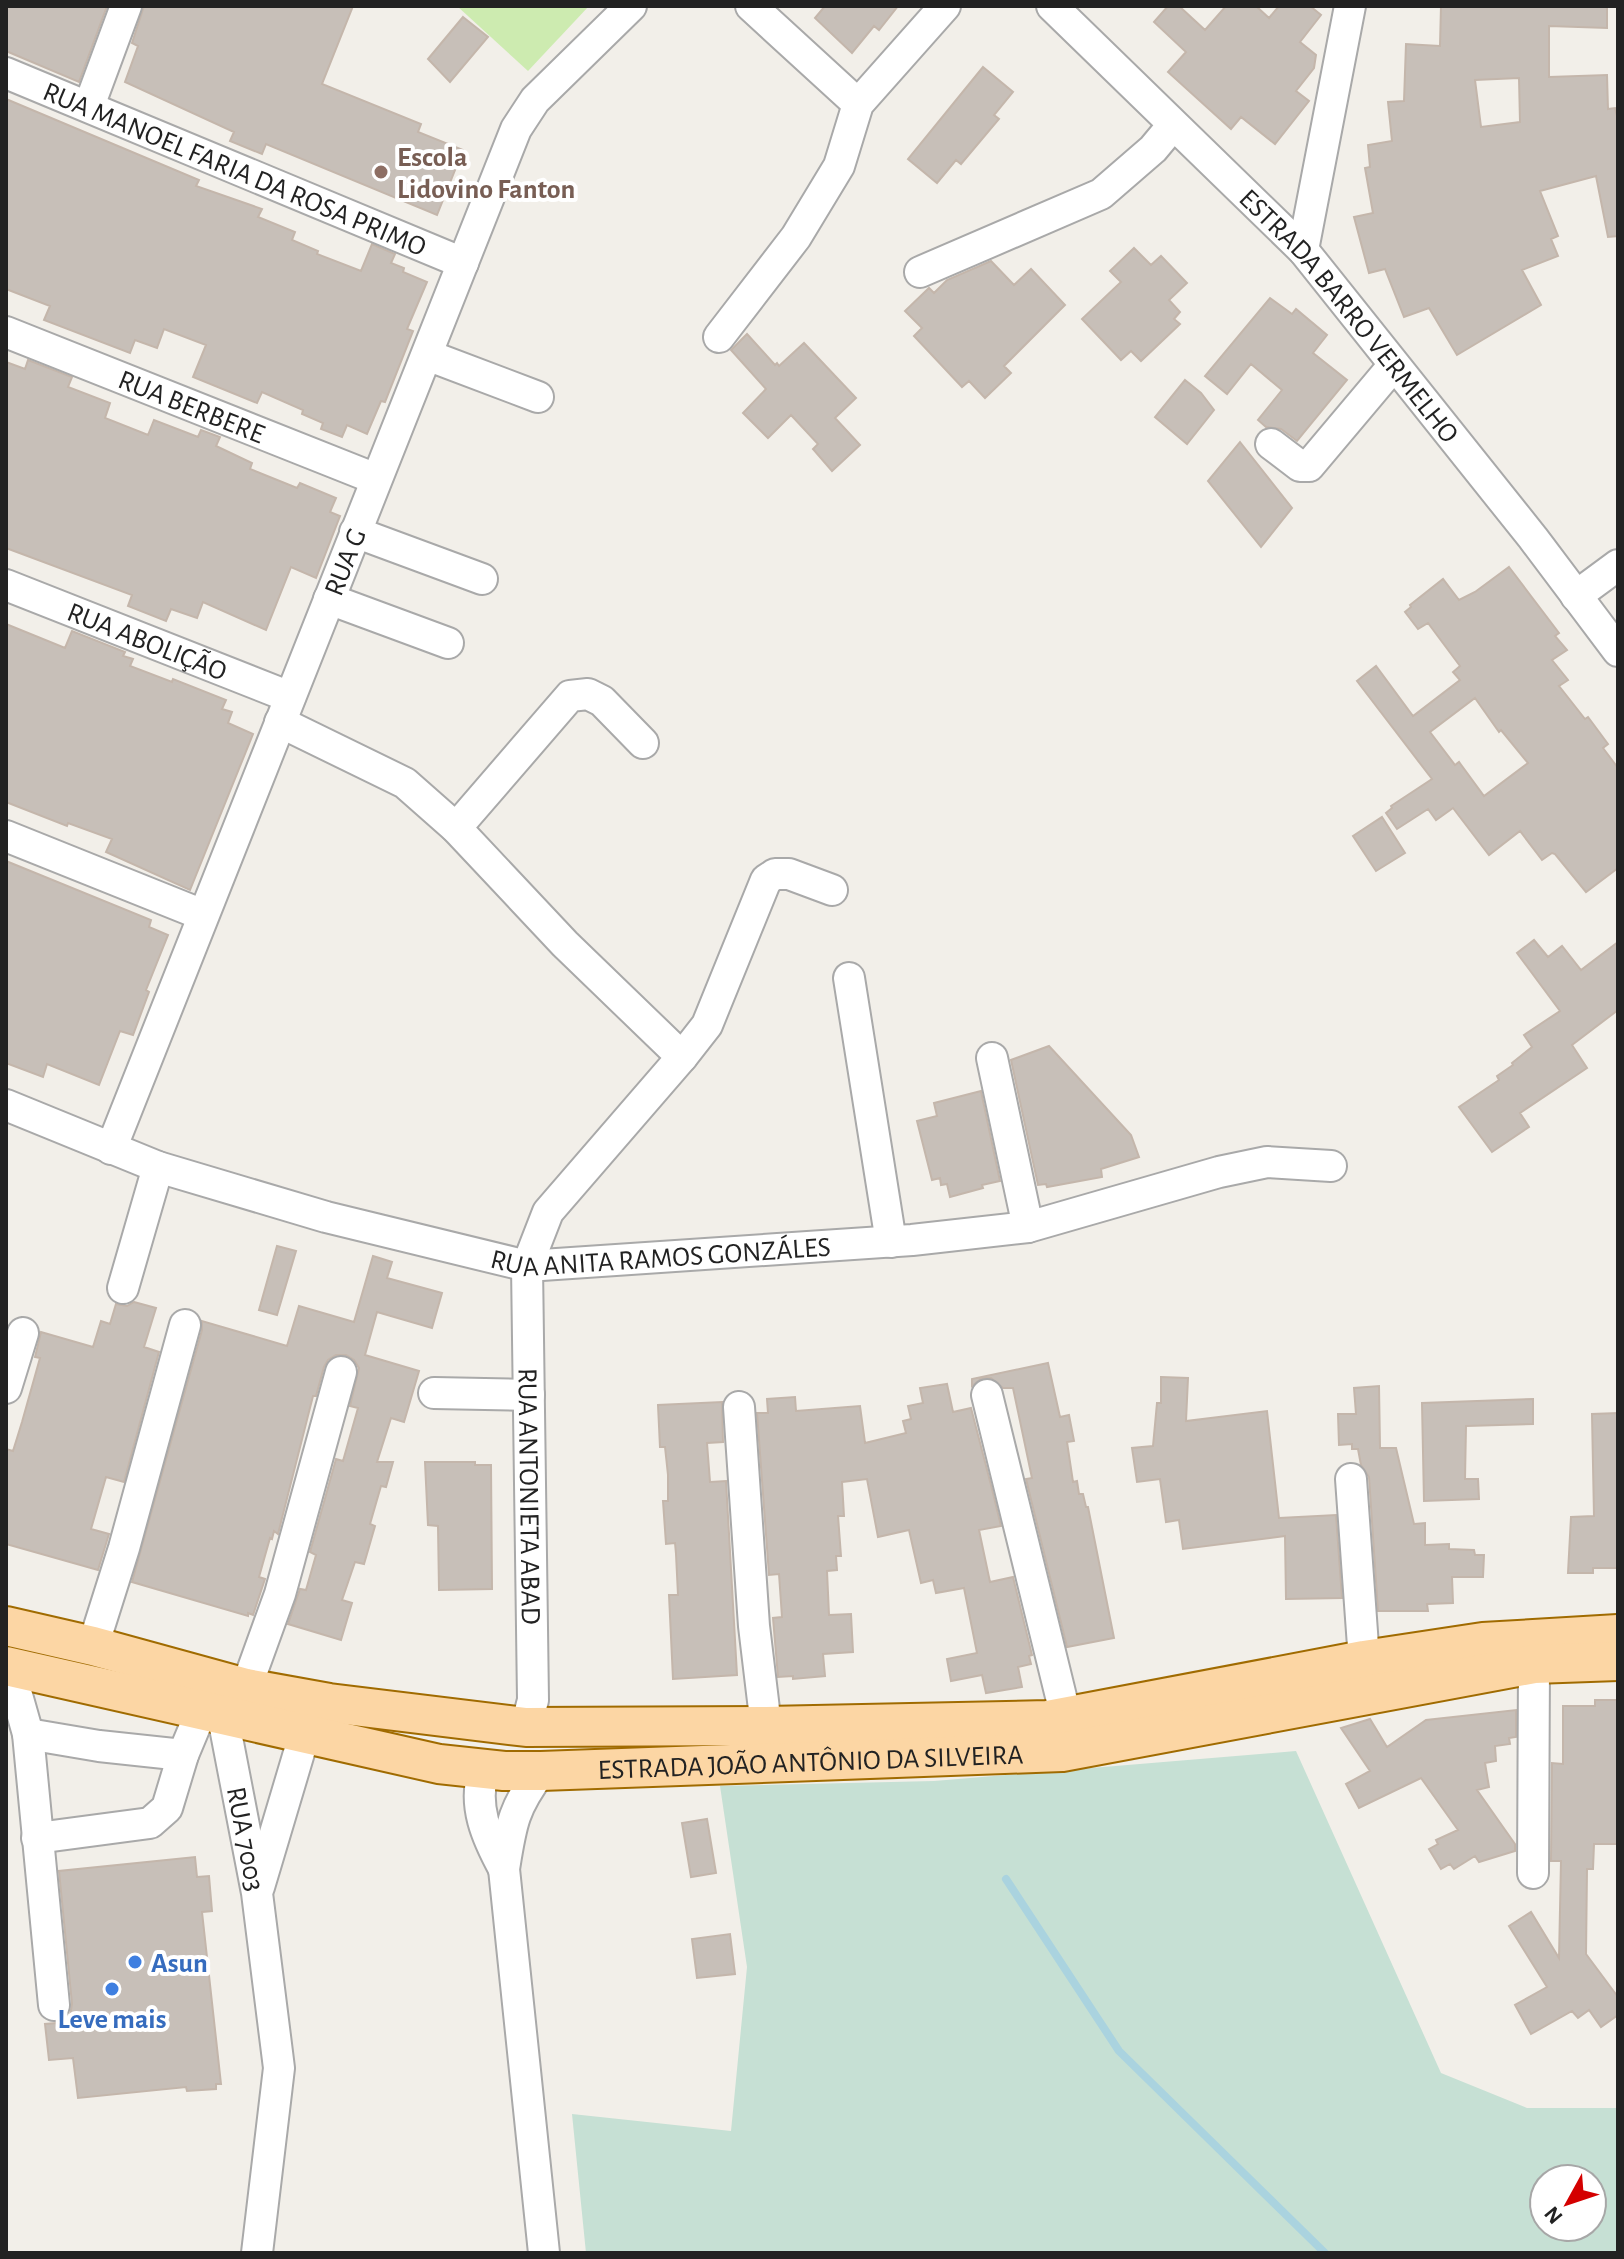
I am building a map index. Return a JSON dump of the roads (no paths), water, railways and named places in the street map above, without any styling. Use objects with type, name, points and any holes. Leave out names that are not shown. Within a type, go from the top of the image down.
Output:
[{"type":"main road","name":"ESTRADA JOÃO ANTÔNIO DA SILVEIRA","points":[[6,1626],[93,1646],[223,1705],[304,1736],[439,1764],[484,1770],[541,1771],[1062,1752],[1534,1664],[1618,1661]]},
{"type":"main road","name":"ESTRADA JOÃO ANTÔNIO DA SILVEIRA","points":[[9,1667],[223,1705],[329,1703],[526,1727],[766,1726],[1048,1720],[1364,1660],[1483,1642],[1618,1634]]},
{"type":"main road","points":[[484,1770],[510,1753],[581,1727]]},
{"type":"street","points":[[89,106],[126,6]]},
{"type":"street","name":"RUA G","points":[[111,1149],[516,129],[535,100],[631,6]]},
{"type":"street","points":[[751,6],[858,104]]},
{"type":"street","points":[[719,337],[796,237],[839,166],[858,104],[945,6]]},
{"type":"street","name":"ESTRADA BARRO VERMELHO","points":[[1052,6],[1303,250],[1618,651]]},
{"type":"street","points":[[1303,250],[1350,6]]},
{"type":"street","name":"RUA MANOEL FARIA DA ROSA PRIMO","points":[[6,73],[463,263]]},
{"type":"street","points":[[920,272],[1101,194],[1153,149],[1173,125]]},
{"type":"street","name":"RUA BERBERE","points":[[6,332],[376,479]]},
{"type":"street","points":[[427,355],[538,397]]},
{"type":"street","points":[[1271,444],[1300,466],[1309,466],[1394,365]]},
{"type":"street","points":[[355,532],[482,579]]},
{"type":"street","points":[[1576,596],[1618,565]]},
{"type":"street","name":"RUA ABOLIÇÃO","points":[[6,585],[285,709],[405,783],[456,828],[565,944],[682,1057]]},
{"type":"street","points":[[329,599],[448,643]]},
{"type":"street","points":[[456,828],[570,696],[588,694],[602,701],[643,743]]},
{"type":"street","points":[[6,836],[203,915]]},
{"type":"street","points":[[527,1266],[548,1212],[707,1025],[766,880],[775,874],[789,874],[832,890]]},
{"type":"street","points":[[849,978],[891,1242]]},
{"type":"street","points":[[992,1058],[1028,1227]]},
{"type":"street","name":"RUA ANITA RAMOS GONZÁLES","points":[[10,1113],[158,1167],[326,1217],[527,1266],[891,1242],[1028,1227],[1219,1172],[1267,1162],[1331,1166]]},
{"type":"street","points":[[123,1288],[158,1167]]},
{"type":"street","name":"RUA ANTONIETA ABAD","points":[[526,1727],[533,1700],[527,1266]]},
{"type":"street","points":[[93,1646],[124,1548],[185,1325]]},
{"type":"street","points":[[6,1388],[23,1333]]},
{"type":"street","points":[[37,1838],[150,1823],[167,1808],[183,1755],[223,1705],[280,1594],[341,1372]]},
{"type":"street","points":[[434,1393],[529,1395]]},
{"type":"street","points":[[987,1395],[1066,1717]]},
{"type":"street","points":[[739,1407],[754,1626],[766,1726]]},
{"type":"street","points":[[1351,1479],[1364,1660]]},
{"type":"street","points":[[1533,1873],[1534,1664]]},
{"type":"street","points":[[9,1667],[28,1734],[54,2005]]},
{"type":"street","name":"RUA 7003","points":[[223,1705],[257,1893]]},
{"type":"street","points":[[28,1734],[183,1755]]},
{"type":"street","name":"RUA 7003","points":[[257,1893],[304,1736]]},
{"type":"street","points":[[484,1770],[478,1793],[480,1807],[490,1844],[504,1869]]},
{"type":"street","points":[[541,1771],[519,1802],[504,1869],[544,2253]]},
{"type":"street","points":[[257,1893],[279,2068],[257,2253]]},
{"type":"waterway","points":[[1006,1879],[1119,2051],[1325,2253]]},
{"type":"place","name":"Escola Lidovino Fanton","points":[[381,172]]},
{"type":"place","name":"Asun","points":[[135,1962]]},
{"type":"place","name":"Leve mais","points":[[112,1989]]}]
